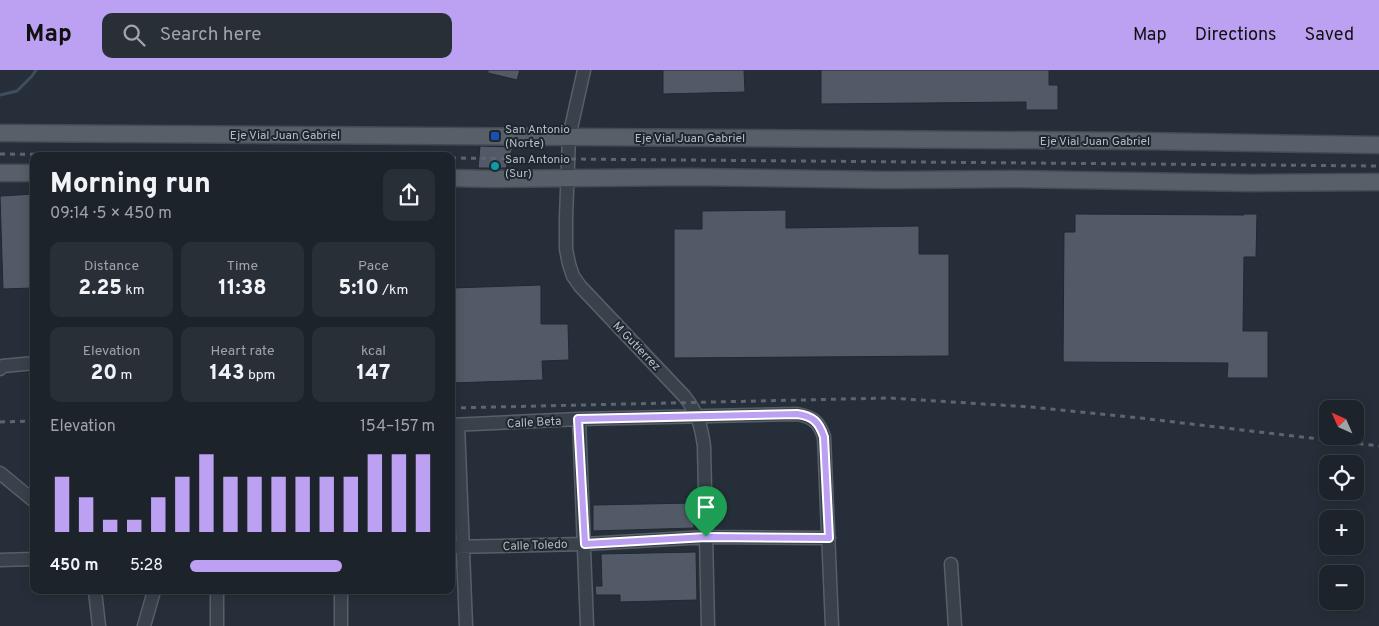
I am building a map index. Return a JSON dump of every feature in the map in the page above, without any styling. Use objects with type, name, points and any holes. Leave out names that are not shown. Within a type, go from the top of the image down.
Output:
[{"type":"main road","name":"Eje Vial Juan Gabriel","points":[[0,133],[1122,141],[1379,145]]},
{"type":"main road","points":[[0,173],[30,173]]},
{"type":"main road","points":[[455,178],[691,177],[889,180],[1016,179],[1379,182]]},
{"type":"street","name":"M Gutierrez","points":[[584,70],[569,137],[566,178],[566,249],[569,264],[573,276],[580,286],[685,397],[698,416],[704,446],[708,626]]},
{"type":"street","points":[[0,369],[3,366],[30,363]]},
{"type":"street","name":"Calle Beta","points":[[455,425],[578,419],[797,414],[808,416],[822,430],[824,437],[829,538]]},
{"type":"street","points":[[578,419],[585,544],[587,626]]},
{"type":"street","points":[[455,425],[457,547],[466,626]]},
{"type":"street","points":[[0,473],[30,498]]},
{"type":"street","name":"Calle Toledo","points":[[457,547],[585,544],[706,537],[829,538]]},
{"type":"street","points":[[829,538],[832,626]]},
{"type":"street","points":[[0,560],[30,559]]},
{"type":"street","points":[[951,564],[955,626]]},
{"type":"street","points":[[95,594],[99,626]]},
{"type":"street","points":[[144,626],[153,594]]},
{"type":"street","points":[[217,594],[217,626]]},
{"type":"street","points":[[341,594],[341,626]]},
{"type":"building","points":[[488,70],[520,70],[517,80],[488,73]]},
{"type":"building","points":[[663,70],[744,70],[745,92],[663,94]]},
{"type":"building","points":[[821,70],[1049,70],[1049,85],[1058,85],[1058,110],[1026,110],[1026,102],[821,104]]},
{"type":"building","points":[[480,146],[513,147],[506,168],[478,168]]},
{"type":"building","points":[[30,194],[30,288],[3,289],[0,196]]},
{"type":"building","points":[[786,210],[786,228],[919,226],[919,254],[949,254],[949,356],[674,358],[674,229],[702,229],[702,211]]},
{"type":"building","points":[[1075,214],[1257,214],[1256,257],[1244,257],[1243,331],[1268,331],[1268,378],[1227,378],[1228,363],[1063,362],[1064,232],[1075,232]]},
{"type":"building","points":[[541,285],[541,324],[568,324],[569,360],[542,361],[543,380],[455,383],[455,288]]},
{"type":"building","points":[[693,503],[694,528],[593,531],[593,505]]},
{"type":"building","points":[[696,552],[697,600],[620,602],[620,595],[596,595],[595,586],[602,586],[601,554]]},
{"type":"waterway","points":[[0,95],[17,91],[36,70]]},
{"type":"railway","points":[[0,154],[30,154]]},
{"type":"railway","points":[[455,158],[1379,166]]},
{"type":"railway","points":[[455,408],[889,398],[1031,407],[1379,446]]},
{"type":"railway","points":[[0,422],[30,421]]},
{"type":"place","name":"San Antonio (Norte)","points":[[495,136]]},
{"type":"place","name":"San Antonio (Sur)","points":[[495,166]]},
{"type":"route","points":[[797,414],[808,416],[814,420],[822,430],[824,437],[829,538],[706,537],[585,544],[578,419],[797,414]]}]
